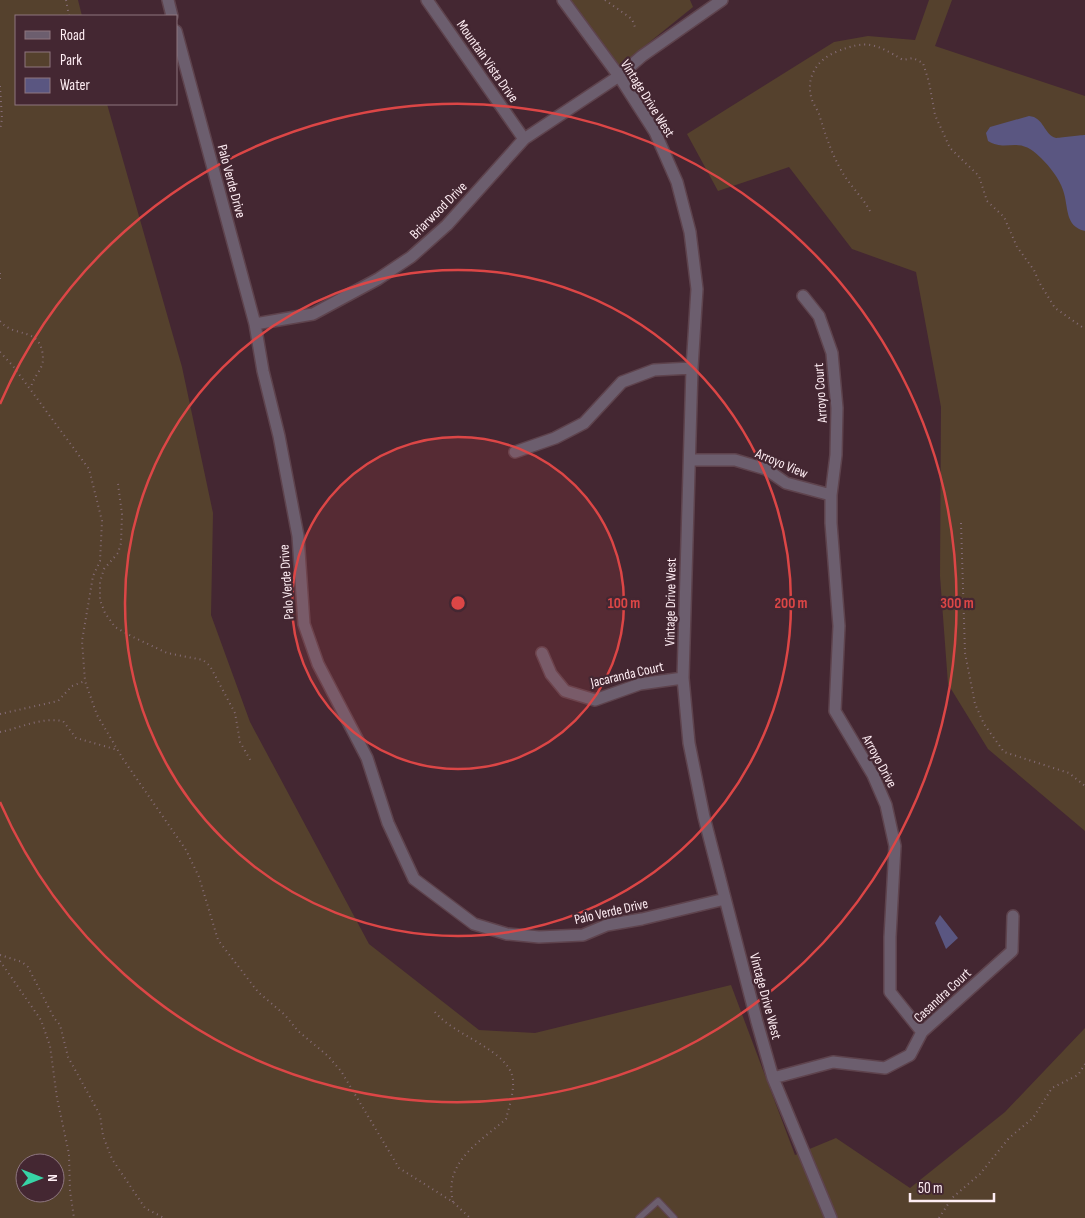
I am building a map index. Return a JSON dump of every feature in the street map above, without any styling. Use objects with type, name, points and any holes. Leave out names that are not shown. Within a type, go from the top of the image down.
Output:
[{"type":"street","points":[[168,0],[172,15]]},
{"type":"street","name":"Mountain Vista Drive","points":[[427,0],[524,139]]},
{"type":"street","name":"Vintage Drive West","points":[[563,0],[619,76],[655,132],[677,182],[690,232],[697,289],[692,368],[691,460],[683,678],[689,743],[704,817],[757,1022],[774,1078],[831,1218]]},
{"type":"street","name":"Briarwood Drive","points":[[256,324],[313,314],[378,279],[412,257],[447,225],[524,139],[619,76],[642,56],[722,0]]},
{"type":"street","name":"Palo Verde Drive","points":[[178,38],[256,324],[263,371],[279,436],[298,536],[304,624],[318,664],[367,758],[388,823],[414,879],[474,924],[506,934],[539,937],[583,935],[607,925],[650,918],[725,900]]},
{"type":"street","name":"Arroyo Court","points":[[803,296],[818,316],[832,354],[837,408],[836,455],[831,495]]},
{"type":"street","points":[[515,452],[555,438],[584,423],[622,382],[654,370],[692,368]]},
{"type":"street","name":"Arroyo View","points":[[691,460],[735,460],[766,469],[786,483],[831,495]]},
{"type":"street","name":"Arroyo Drive","points":[[831,495],[831,523],[839,626],[835,711],[873,775],[886,805],[895,846],[890,937],[890,992],[922,1032]]},
{"type":"street","name":"Jacaranda Court","points":[[542,653],[551,674],[565,691],[595,700],[640,684],[683,678]]},
{"type":"street","name":"Casandra Court","points":[[774,1078],[833,1062],[885,1068],[910,1055],[922,1032],[1012,950],[1013,916]]},
{"type":"lane","points":[[639,1218],[658,1200],[674,1218]]},
{"type":"path","points":[[66,0],[69,15]]},
{"type":"path","points":[[605,0],[632,19],[636,30]]},
{"type":"path","points":[[870,211],[840,169],[827,142],[812,99],[810,82],[814,67],[828,55],[864,44],[879,45],[903,60],[913,58],[923,63],[929,82],[935,115],[950,148],[979,176],[987,201],[1004,217],[1017,247],[1034,270],[1055,308],[1085,329]]},
{"type":"path","points":[[0,86],[2,119],[0,130]]},
{"type":"path","points":[[0,274],[0,281]]},
{"type":"path","points":[[0,321],[4,326],[34,337],[41,347],[43,362],[31,383],[31,390]]},
{"type":"path","points":[[0,352],[31,390],[88,469],[102,520],[100,560],[93,576],[82,641],[85,680],[97,715],[118,750],[186,850],[199,877],[218,940],[258,992],[285,1015],[298,1031],[328,1056],[341,1071],[399,1168],[453,1202],[470,1218]]},
{"type":"path","points":[[118,484],[122,514],[121,543],[118,553],[104,568],[100,582],[100,600],[105,613],[115,627],[133,637],[167,653],[203,660],[210,666],[235,713],[240,742],[252,763]]},
{"type":"path","points":[[961,523],[965,653],[974,704],[984,724],[1004,752],[1068,773],[1085,786]]},
{"type":"path","points":[[0,714],[58,701],[72,686],[85,680]]},
{"type":"path","points":[[0,732],[32,722],[54,719],[63,720],[76,738],[118,750]]},
{"type":"path","points":[[0,955],[22,962],[28,967],[54,1018],[60,1025],[68,1057],[100,1115],[103,1136],[112,1159],[145,1208],[164,1218]]},
{"type":"path","points":[[0,961],[42,1020],[50,1046],[57,1098],[69,1154],[70,1191],[74,1218]]},
{"type":"path","points":[[435,1012],[443,1021],[458,1032],[498,1054],[508,1066],[513,1079],[506,1119],[474,1146],[452,1175],[450,1188],[453,1202]]},
{"type":"path","points":[[939,1218],[952,1198],[980,1174],[1008,1138],[1033,1118],[1052,1088],[1078,1075],[1085,1064]]},
{"type":"green space","points":[[0,0],[78,0],[82,15],[15,15],[15,105],[107,105],[182,367],[213,513],[211,615],[250,722],[369,944],[479,1030],[535,1033],[731,985],[795,1155],[836,1138],[910,1188],[1005,1112],[1085,1028],[1085,1218],[0,1218]]},
{"type":"green space","points":[[570,0],[690,0],[693,7],[620,66]]},
{"type":"green space","points":[[929,0],[952,0],[935,46],[1085,96],[1085,831],[988,749],[948,684],[940,576],[941,407],[916,272],[852,249],[789,167],[718,191],[687,134],[834,42],[868,36],[915,40]]},
{"type":"water","points":[[1029,116],[1038,119],[1049,133],[1056,138],[1085,135],[1085,231],[1078,228],[1070,220],[1061,186],[1054,173],[1041,158],[1026,147],[1001,145],[988,141],[986,133],[990,127]]},
{"type":"water","points":[[940,915],[958,938],[946,949],[935,923]]}]
